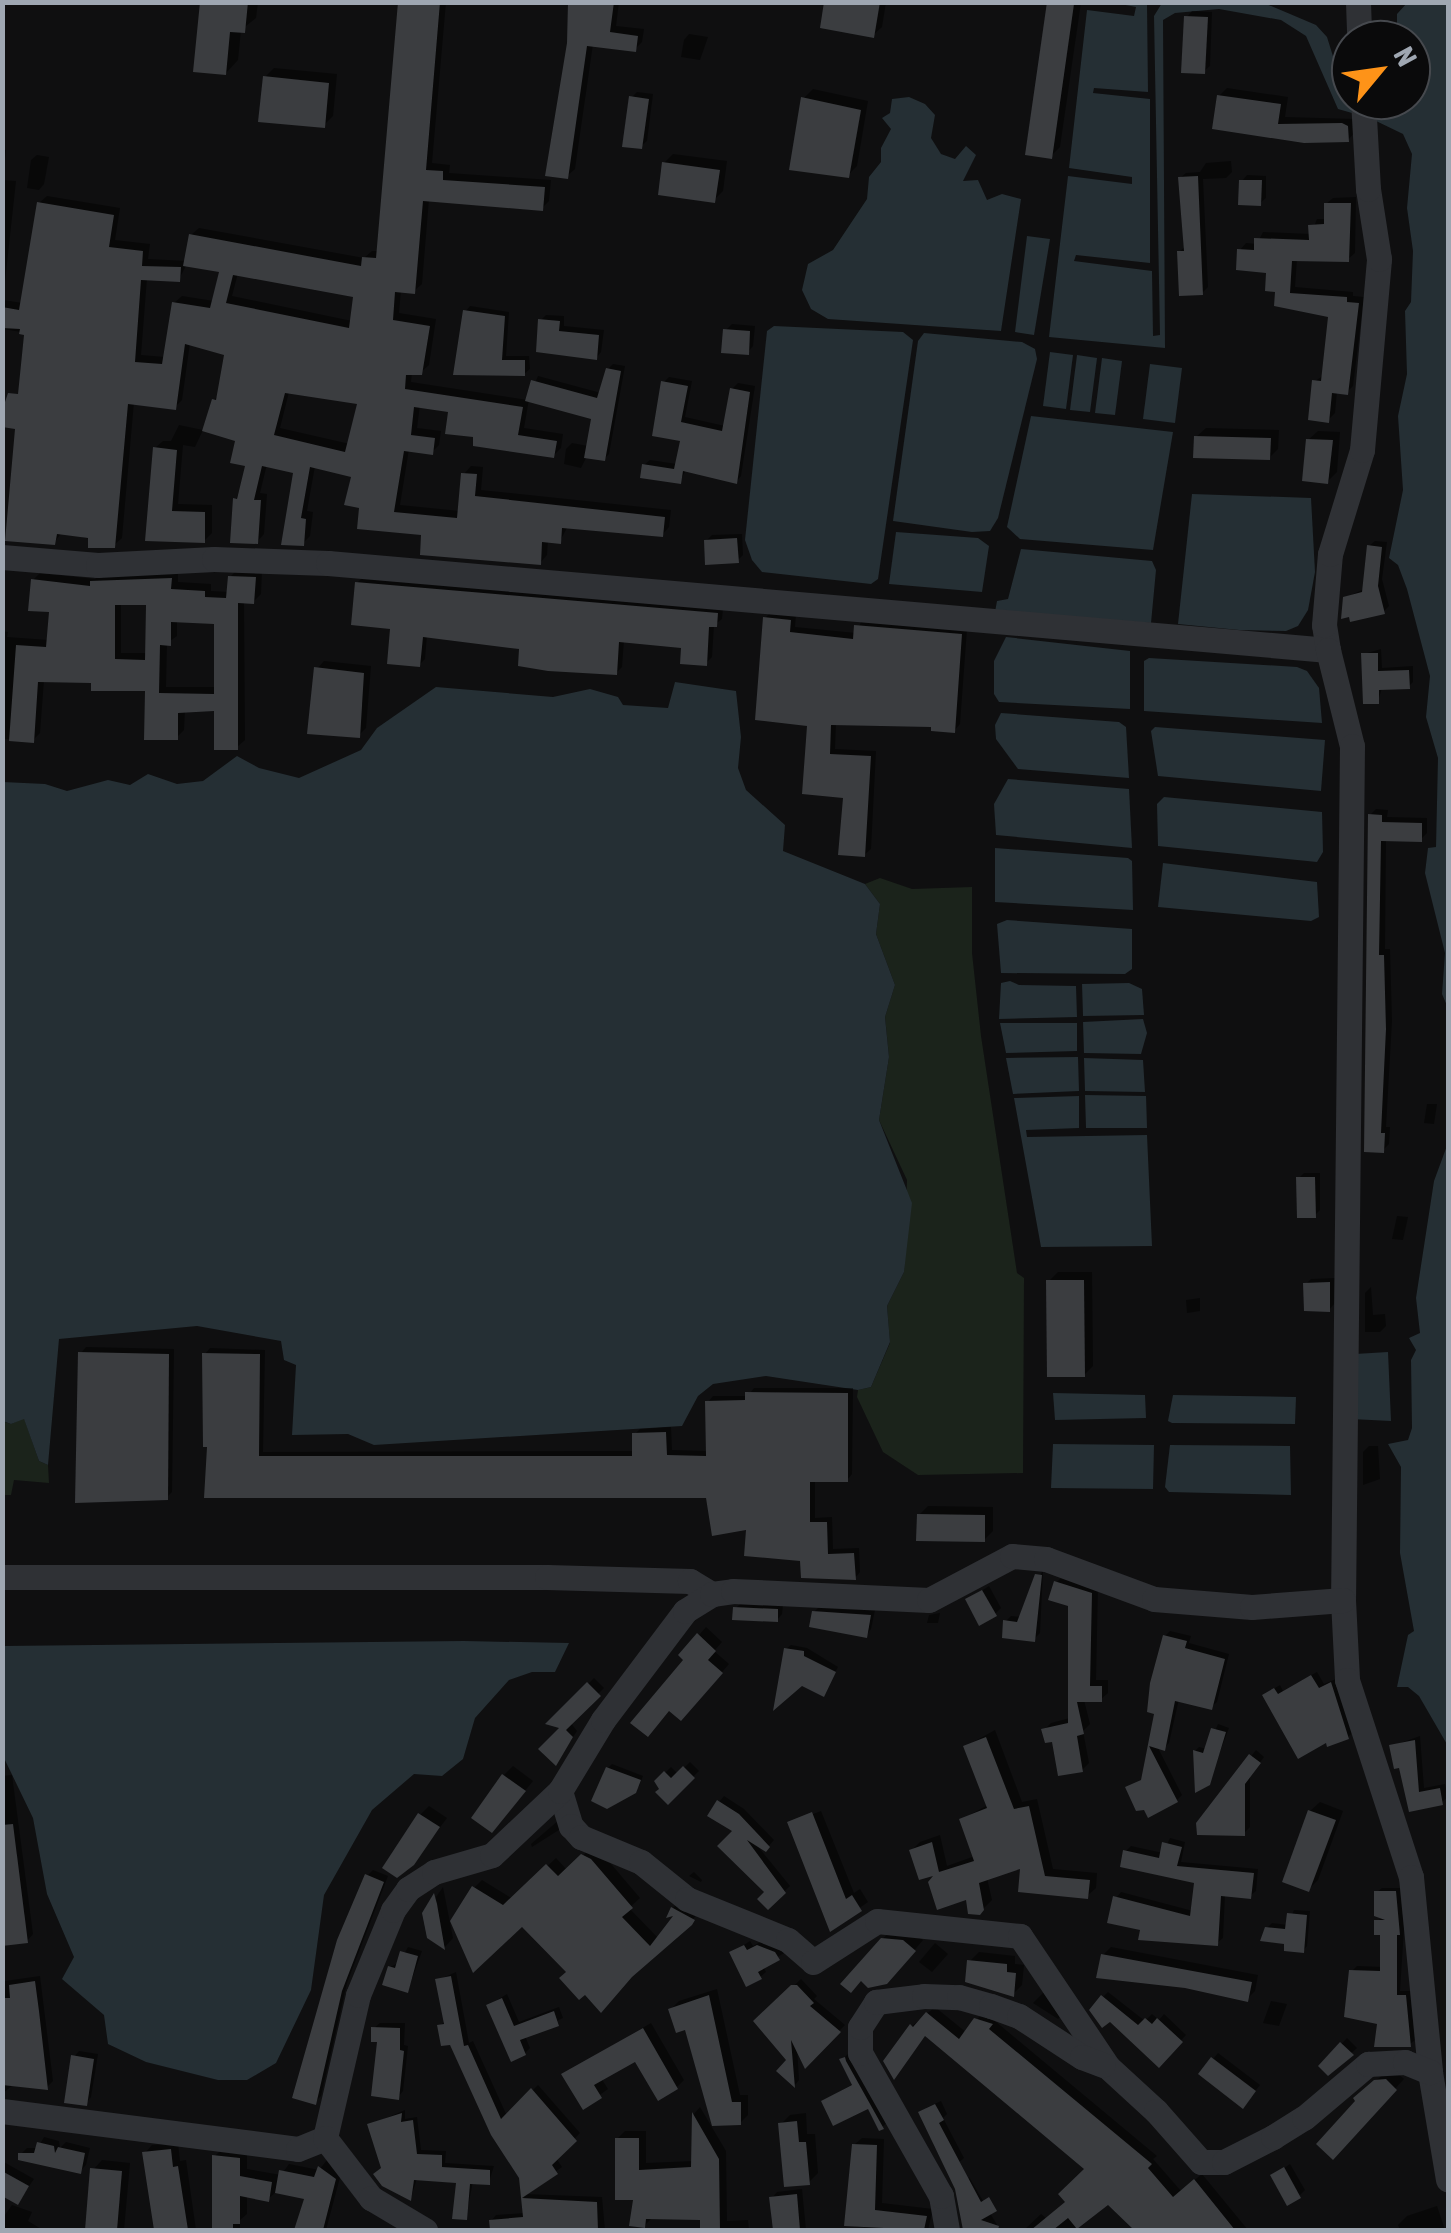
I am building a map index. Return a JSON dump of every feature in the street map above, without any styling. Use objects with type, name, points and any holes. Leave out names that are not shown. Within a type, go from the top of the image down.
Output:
[{"type":"street","points":[[1364,120],[1368,188],[1379,259],[1362,450],[1330,554],[1324,625],[1352,746],[1343,1600],[1347,1680],[1412,1877],[1430,2072],[1448,2179]]},
{"type":"street","points":[[2,556],[98,565],[214,558],[328,564],[1328,650]]},
{"type":"street","points":[[325,2138],[358,1995],[393,1910],[408,1888],[434,1872],[492,1856],[560,1792],[604,1720],[685,1612],[712,1594],[732,1591],[929,1600],[1012,1556],[1046,1559],[1154,1599],[1252,1608],[1343,1600]]},
{"type":"street","points":[[2,1577],[548,1577],[690,1581],[712,1594]]},
{"type":"street","points":[[560,1792],[570,1826],[581,1837],[641,1862],[686,1899],[788,1940],[814,1962],[877,1920],[1020,1936],[1108,2067],[1156,2111],[1186,2152],[1212,2165],[1248,2151],[1304,2118],[1368,2064],[1405,2062],[1430,2072]]},
{"type":"street","points":[[947,2230],[941,2196],[860,2053],[860,2026],[876,2002],[924,1996],[959,1997],[1019,2016],[1082,2057],[1108,2067]]},
{"type":"street","points":[[2,2111],[298,2148],[325,2138]]},
{"type":"street","points":[[325,2138],[371,2198],[425,2230]]},
{"type":"shaded area","points":[[1115,3],[1147,3],[1148,92],[1094,88],[1093,93],[1150,99],[1150,263],[1076,255],[1074,261],[1152,271],[1153,336],[1160,335],[1154,16],[1162,3],[1264,3],[1316,25],[1327,37],[1331,50],[1331,93],[1306,36],[1281,20],[1219,9],[1175,13],[1163,20],[1165,348],[1049,337],[1068,176],[1132,184],[1132,177],[1069,168],[1087,10],[1134,16],[1136,7]]},
{"type":"shaded area","points":[[1407,3],[1448,3],[1448,1008],[1442,994],[1445,953],[1425,873],[1428,848],[1436,847],[1438,758],[1426,717],[1430,676],[1407,589],[1398,565],[1389,558],[1403,490],[1398,416],[1407,374],[1405,311],[1411,302],[1413,251],[1407,208],[1412,154],[1403,134],[1374,120],[1431,120],[1431,20],[1397,20],[1397,14]]},
{"type":"shaded area","points":[[909,97],[925,104],[935,115],[931,138],[941,154],[955,159],[966,146],[976,155],[963,181],[978,180],[987,200],[1002,194],[1021,199],[1001,331],[828,319],[811,309],[802,290],[808,264],[833,250],[867,199],[869,177],[881,162],[881,148],[891,129],[882,118],[890,113],[892,99]]},
{"type":"shaded area","points":[[1027,236],[1050,239],[1034,335],[1015,332]]},
{"type":"shaded area","points":[[774,326],[903,332],[913,340],[878,579],[871,584],[762,572],[752,560],[745,540],[767,331]]},
{"type":"shaded area","points":[[924,333],[1022,342],[1035,349],[1037,359],[998,518],[990,531],[893,521],[918,341]]},
{"type":"shaded area","points":[[1050,352],[1073,355],[1066,409],[1043,406]]},
{"type":"shaded area","points":[[1077,355],[1097,358],[1090,412],[1070,410]]},
{"type":"shaded area","points":[[1102,358],[1122,361],[1115,415],[1095,413]]},
{"type":"shaded area","points":[[1150,364],[1182,368],[1175,423],[1143,419]]},
{"type":"shaded area","points":[[1031,416],[1173,432],[1153,550],[1020,539],[1007,527]]},
{"type":"shaded area","points":[[1192,494],[1311,498],[1315,572],[1308,610],[1298,626],[1286,631],[1178,624]]},
{"type":"shaded area","points":[[896,532],[978,538],[989,546],[982,592],[889,584]]},
{"type":"shaded area","points":[[1021,549],[1152,561],[1156,570],[1151,623],[995,612],[997,601],[1008,599]]},
{"type":"shaded area","points":[[1006,637],[1130,651],[1130,709],[999,702],[994,694],[994,661]]},
{"type":"shaded area","points":[[1149,658],[1297,667],[1307,671],[1319,688],[1322,723],[1144,711],[1144,661]]},
{"type":"shaded area","points":[[675,682],[736,691],[741,737],[738,768],[746,790],[785,825],[783,851],[865,884],[880,904],[876,934],[895,985],[885,1017],[889,1057],[879,1120],[912,1203],[904,1272],[887,1306],[890,1342],[871,1387],[858,1390],[766,1376],[713,1384],[698,1396],[682,1426],[374,1445],[348,1434],[292,1435],[296,1365],[284,1360],[281,1341],[197,1326],[59,1339],[48,1465],[39,1461],[24,1419],[11,1424],[3,1421],[3,782],[45,784],[67,791],[108,780],[130,785],[148,774],[177,784],[203,781],[237,756],[259,768],[299,778],[361,750],[377,728],[436,687],[553,697],[590,689],[618,697],[623,705],[668,708]]},
{"type":"shaded area","points":[[1001,713],[1119,722],[1126,727],[1129,778],[1018,769],[996,739],[995,725]]},
{"type":"shaded area","points":[[1155,727],[1325,740],[1321,791],[1158,776],[1151,731]]},
{"type":"shaded area","points":[[1008,779],[1129,789],[1132,848],[996,835],[994,804]]},
{"type":"shaded area","points":[[1164,797],[1322,812],[1323,852],[1317,862],[1158,846],[1157,804]]},
{"type":"shaded area","points":[[995,848],[1128,858],[1132,861],[1133,910],[995,902]]},
{"type":"shaded area","points":[[1163,863],[1317,882],[1319,917],[1311,921],[1158,907]]},
{"type":"shaded area","points":[[880,878],[912,889],[972,887],[972,953],[981,1036],[1017,1273],[1024,1278],[1023,1473],[918,1475],[883,1452],[857,1397],[858,1390],[871,1387],[890,1343],[887,1306],[904,1272],[907,1180],[879,1120],[889,1057],[885,1017],[895,985],[876,934],[880,904],[865,884]]},
{"type":"shaded area","points":[[1007,920],[1132,929],[1132,969],[1125,974],[1001,973],[997,924]]},
{"type":"shaded area","points":[[1001,983],[1019,985],[1076,986],[1077,1017],[999,1019]]},
{"type":"shaded area","points":[[1129,983],[1142,989],[1144,1015],[1083,1016],[1082,984]]},
{"type":"shaded area","points":[[1143,1019],[1147,1033],[1141,1054],[1084,1053],[1083,1022]]},
{"type":"shaded area","points":[[1000,1023],[1077,1023],[1077,1051],[1006,1053]]},
{"type":"shaded area","points":[[1078,1057],[1079,1091],[1013,1094],[1006,1058]]},
{"type":"shaded area","points":[[1084,1058],[1143,1060],[1145,1092],[1085,1091]]},
{"type":"shaded area","points":[[1085,1095],[1146,1096],[1147,1128],[1086,1128]]},
{"type":"shaded area","points":[[1079,1096],[1079,1128],[1026,1130],[1027,1137],[1147,1135],[1152,1246],[1041,1247],[1014,1098]]},
{"type":"shaded area","points":[[1448,1143],[1448,1746],[1419,1696],[1408,1687],[1397,1687],[1408,1635],[1414,1631],[1400,1553],[1401,1467],[1388,1444],[1408,1440],[1412,1428],[1411,1360],[1416,1350],[1409,1338],[1420,1333],[1416,1298],[1434,1181]]},
{"type":"shaded area","points":[[1388,1352],[1391,1421],[1351,1419],[1355,1354]]},
{"type":"shaded area","points":[[1053,1393],[1145,1395],[1146,1418],[1055,1420]]},
{"type":"shaded area","points":[[1173,1395],[1296,1397],[1295,1424],[1172,1423],[1168,1421]]},
{"type":"shaded area","points":[[24,1418],[39,1461],[48,1465],[49,1483],[14,1480],[11,1495],[3,1495],[2,1421],[11,1424]]},
{"type":"shaded area","points":[[1053,1444],[1154,1445],[1153,1489],[1051,1488]]},
{"type":"shaded area","points":[[1170,1445],[1290,1446],[1291,1495],[1169,1492],[1165,1487]]},
{"type":"shaded area","points":[[569,1643],[555,1672],[532,1672],[509,1680],[475,1718],[463,1759],[442,1776],[414,1774],[372,1810],[324,1895],[311,1990],[276,2063],[247,2080],[218,2080],[146,2062],[108,2044],[104,2015],[62,1979],[74,1957],[47,1894],[33,1818],[3,1756],[3,1646]]},
{"type":"building","points":[[200,2],[248,2],[245,33],[230,32],[226,75],[193,72]]},
{"type":"building","points":[[398,2],[440,2],[426,170],[443,171],[443,180],[545,187],[543,211],[423,201],[415,294],[395,292],[393,320],[430,326],[422,375],[406,375],[405,389],[523,407],[518,435],[557,441],[554,458],[473,446],[473,437],[445,434],[448,412],[414,407],[411,435],[435,438],[433,455],[404,451],[394,512],[457,518],[461,473],[477,474],[475,496],[665,517],[663,537],[562,528],[561,544],[542,542],[541,565],[420,555],[421,535],[357,529],[359,508],[344,505],[351,477],[310,467],[301,518],[306,519],[304,546],[281,545],[293,473],[262,466],[254,500],[261,500],[258,544],[230,543],[233,498],[237,499],[245,466],[230,463],[235,441],[202,431],[212,399],[216,400],[224,355],[185,344],[176,410],[128,404],[115,548],[88,548],[88,538],[57,534],[55,545],[5,541],[15,429],[2,427],[2,411],[8,393],[18,394],[24,335],[19,334],[20,329],[2,328],[2,307],[19,310],[37,202],[114,215],[109,247],[143,251],[142,266],[181,267],[180,282],[141,280],[135,362],[162,364],[172,302],[210,308],[219,272],[183,266],[189,234],[361,266],[362,257],[376,258]],"holes":[[[233,275],[353,297],[349,328],[226,303]],[[285,393],[357,404],[345,452],[274,435]]]},
{"type":"building","points":[[568,2],[614,2],[610,32],[638,36],[636,52],[587,46],[568,179],[545,176],[567,43]]},
{"type":"building","points":[[824,2],[880,2],[874,38],[820,28]]},
{"type":"building","points":[[1047,2],[1074,4],[1052,159],[1025,155]]},
{"type":"building","points":[[1184,16],[1208,17],[1205,74],[1181,73]]},
{"type":"building","points":[[263,76],[329,83],[325,128],[258,122]]},
{"type":"building","points":[[1217,95],[1281,104],[1278,124],[1342,123],[1348,126],[1349,142],[1304,143],[1212,129]]},
{"type":"building","points":[[629,96],[649,99],[642,149],[622,147]]},
{"type":"building","points":[[801,97],[861,110],[849,178],[789,170]]},
{"type":"building","points":[[662,162],[720,170],[715,203],[658,195]]},
{"type":"building","points":[[1198,176],[1203,295],[1179,296],[1177,251],[1184,251],[1178,177]]},
{"type":"building","points":[[1239,180],[1262,180],[1261,206],[1238,205]]},
{"type":"building","points":[[1324,203],[1351,203],[1349,262],[1292,261],[1290,293],[1347,297],[1347,302],[1359,303],[1348,395],[1332,393],[1329,423],[1308,420],[1312,380],[1321,381],[1328,317],[1274,306],[1275,292],[1265,291],[1266,273],[1236,270],[1237,249],[1254,250],[1254,238],[1309,240],[1308,225],[1324,224]]},
{"type":"building","points":[[463,310],[505,316],[502,360],[525,360],[525,376],[453,375]]},
{"type":"building","points":[[538,319],[560,321],[559,331],[599,335],[597,360],[536,352]]},
{"type":"building","points":[[723,329],[750,331],[749,355],[721,353]]},
{"type":"building","points":[[606,368],[621,371],[605,461],[584,458],[591,419],[525,401],[531,380],[597,398]]},
{"type":"building","points":[[661,381],[688,386],[681,422],[722,431],[730,388],[750,392],[737,484],[683,471],[681,484],[640,478],[642,464],[674,469],[680,441],[652,436]]},
{"type":"building","points":[[1194,436],[1271,438],[1270,460],[1193,458]]},
{"type":"building","points":[[1306,439],[1333,440],[1328,484],[1302,481]]},
{"type":"building","points":[[153,447],[177,450],[172,511],[205,512],[205,543],[145,541]]},
{"type":"building","points":[[737,538],[739,563],[705,565],[704,540]]},
{"type":"building","points":[[1367,545],[1382,547],[1378,586],[1385,614],[1350,622],[1349,617],[1341,619],[1343,597],[1362,592]]},
{"type":"building","points":[[228,576],[256,577],[254,604],[238,603],[238,750],[214,750],[214,711],[178,713],[178,740],[144,740],[145,691],[91,691],[91,683],[38,682],[34,743],[9,741],[16,645],[46,647],[49,612],[28,611],[31,579],[90,586],[90,581],[172,578],[171,589],[205,591],[205,597],[226,598]],"holes":[[[115,605],[146,605],[145,660],[115,659]],[[171,622],[214,624],[214,694],[159,693],[160,645],[171,646]]]},
{"type":"building","points":[[355,582],[718,613],[717,627],[709,627],[707,666],[680,664],[681,648],[619,642],[617,675],[548,671],[518,666],[519,649],[423,637],[420,667],[387,664],[390,629],[351,625]]},
{"type":"building","points":[[763,617],[791,620],[790,632],[853,639],[854,625],[962,634],[955,733],[931,731],[931,727],[831,725],[830,754],[871,756],[865,857],[838,855],[843,798],[802,794],[807,726],[755,720]]},
{"type":"building","points":[[1361,653],[1378,653],[1378,671],[1409,670],[1410,689],[1379,690],[1379,704],[1363,704]]},
{"type":"building","points":[[314,667],[364,673],[360,738],[307,734]]},
{"type":"building","points":[[1368,814],[1382,815],[1382,822],[1422,823],[1422,842],[1381,841],[1379,955],[1384,955],[1386,1029],[1381,1133],[1385,1133],[1384,1153],[1364,1152]]},
{"type":"building","points":[[1296,1177],[1315,1177],[1316,1218],[1297,1218]]},
{"type":"building","points":[[1046,1280],[1084,1280],[1085,1377],[1047,1377]]},
{"type":"building","points":[[1330,1282],[1330,1312],[1304,1311],[1303,1283]]},
{"type":"building","points":[[78,1352],[169,1354],[168,1500],[75,1503]]},
{"type":"building","points":[[202,1353],[260,1354],[259,1456],[632,1456],[632,1433],[666,1432],[667,1455],[706,1456],[705,1401],[745,1400],[745,1392],[848,1393],[848,1482],[810,1482],[810,1522],[827,1522],[828,1554],[854,1553],[856,1580],[801,1578],[800,1561],[744,1556],[746,1530],[712,1536],[706,1498],[204,1498],[207,1447],[203,1447]]},
{"type":"building","points":[[917,1514],[985,1515],[985,1542],[916,1541]]},
{"type":"building","points":[[1035,1574],[1042,1575],[1035,1642],[1002,1638],[1003,1620],[1017,1622]]},
{"type":"building","points":[[1054,1581],[1092,1593],[1090,1686],[1102,1686],[1102,1702],[1077,1702],[1084,1734],[1077,1736],[1083,1772],[1058,1776],[1052,1742],[1045,1743],[1041,1729],[1068,1723],[1068,1606],[1048,1600]]},
{"type":"building","points":[[982,1590],[997,1616],[979,1626],[965,1599]]},
{"type":"building","points":[[733,1607],[778,1609],[778,1622],[732,1620]]},
{"type":"building","points":[[812,1611],[871,1615],[867,1638],[809,1627]]},
{"type":"building","points":[[697,1633],[716,1651],[708,1660],[723,1673],[681,1721],[669,1711],[648,1737],[630,1723],[683,1660],[678,1655]]},
{"type":"building","points":[[1163,1635],[1187,1641],[1185,1648],[1225,1659],[1212,1710],[1175,1701],[1165,1751],[1149,1746],[1178,1802],[1148,1818],[1144,1810],[1136,1811],[1125,1787],[1141,1780],[1154,1714],[1147,1712],[1150,1683]]},
{"type":"building","points":[[784,1648],[804,1651],[804,1656],[836,1672],[824,1697],[802,1686],[773,1711]]},
{"type":"building","points":[[1311,1675],[1319,1688],[1331,1682],[1349,1739],[1327,1747],[1326,1743],[1298,1759],[1262,1695],[1274,1688],[1278,1694]]},
{"type":"building","points":[[587,1682],[601,1696],[566,1730],[573,1737],[556,1766],[538,1749],[559,1728],[545,1724]]},
{"type":"building","points":[[1211,1728],[1226,1732],[1210,1785],[1195,1793],[1193,1750],[1203,1753]]},
{"type":"building","points":[[986,1737],[1014,1809],[1029,1806],[1045,1876],[1090,1880],[1088,1899],[1018,1892],[1020,1869],[979,1883],[984,1910],[980,1915],[968,1914],[966,1900],[937,1910],[928,1882],[933,1876],[919,1880],[909,1850],[932,1842],[939,1872],[974,1861],[959,1819],[987,1808],[963,1746]]},
{"type":"building","points":[[1415,1740],[1419,1792],[1440,1788],[1443,1805],[1409,1812],[1399,1768],[1394,1769],[1389,1745]]},
{"type":"building","points":[[1249,1754],[1261,1763],[1245,1784],[1245,1836],[1197,1835],[1196,1823]]},
{"type":"building","points":[[683,1766],[695,1778],[668,1805],[655,1792],[659,1789],[654,1781],[664,1771],[671,1778]]},
{"type":"building","points":[[606,1767],[641,1780],[636,1793],[607,1809],[591,1801]]},
{"type":"building","points":[[502,1774],[526,1791],[492,1833],[471,1818]]},
{"type":"building","points":[[717,1800],[739,1814],[770,1847],[766,1852],[747,1840],[786,1893],[768,1910],[757,1899],[764,1892],[717,1846],[732,1831],[707,1816]]},
{"type":"building","points":[[1308,1810],[1336,1820],[1309,1892],[1282,1882]]},
{"type":"building","points":[[812,1812],[846,1899],[852,1895],[862,1911],[830,1932],[787,1822]]},
{"type":"building","points":[[418,1813],[440,1827],[414,1865],[397,1878],[382,1868]]},
{"type":"building","points":[[13,1824],[28,1943],[2,1946],[2,1825]]},
{"type":"building","points":[[1162,1842],[1182,1847],[1177,1866],[1254,1873],[1251,1899],[1221,1896],[1218,1946],[1138,1940],[1140,1930],[1107,1923],[1113,1896],[1190,1916],[1194,1883],[1120,1867],[1123,1850],[1159,1858]]},
{"type":"building","points":[[581,1854],[591,1859],[633,1908],[622,1917],[650,1946],[673,1916],[666,1918],[671,1907],[695,1920],[692,1925],[632,1977],[601,2013],[585,1995],[579,2000],[559,1978],[566,1972],[522,1927],[473,1973],[450,1921],[472,1886],[503,1905],[546,1864],[558,1876]]},
{"type":"building","points":[[365,1874],[384,1882],[342,1991],[316,2105],[292,2098],[337,1940]]},
{"type":"building","points":[[1374,1891],[1396,1891],[1400,1935],[1397,1995],[1406,1995],[1411,2047],[1374,2047],[1377,2024],[1344,2017],[1349,1970],[1380,1971],[1380,1935],[1374,1935],[1374,1920],[1385,1920],[1374,1916]]},
{"type":"building","points":[[434,1893],[445,1950],[427,1938],[422,1913]]},
{"type":"building","points":[[1287,1913],[1307,1915],[1304,1953],[1284,1951],[1284,1944],[1260,1941],[1265,1927],[1285,1929]]},
{"type":"building","points":[[881,1938],[903,1940],[916,1951],[887,1984],[868,1988],[861,1981],[851,1993],[840,1984]]},
{"type":"building","points":[[744,1945],[747,1950],[757,1945],[775,1952],[780,1960],[758,1972],[762,1979],[746,1987],[729,1952]]},
{"type":"building","points":[[400,1951],[418,1956],[408,1993],[382,1985],[388,1966],[395,1968]]},
{"type":"building","points":[[1101,1954],[1252,1982],[1248,2002],[1185,1988],[1096,1978]]},
{"type":"building","points":[[967,1960],[1007,1964],[1007,1972],[1016,1973],[1014,1997],[965,1982]]},
{"type":"building","points":[[451,1976],[464,2046],[468,2045],[501,2119],[531,2088],[577,2141],[552,2165],[558,2174],[522,2198],[597,2202],[598,2230],[490,2230],[489,2220],[523,2217],[519,2178],[491,2135],[450,2045],[441,2046],[437,2025],[444,2024],[435,1979]]},
{"type":"building","points":[[35,1981],[48,2090],[2,2085],[2,1998],[10,1998],[9,1985]]},
{"type":"building","points":[[791,1985],[797,1985],[814,2003],[810,2006],[841,2032],[805,2069],[791,2040],[795,2088],[776,2071],[786,2060],[753,2021]]},
{"type":"building","points":[[709,1995],[732,2102],[741,2102],[741,2125],[712,2126],[685,2030],[676,2033],[668,2009]]},
{"type":"building","points":[[1101,1995],[1138,2025],[1145,2018],[1152,2024],[1157,2018],[1183,2042],[1159,2068],[1110,2022],[1102,2028],[1089,2010]]},
{"type":"building","points":[[502,1998],[514,2026],[554,2011],[559,2026],[520,2040],[526,2055],[511,2062],[486,2005]]},
{"type":"building","points":[[926,2012],[959,2039],[974,2018],[993,2024],[989,2029],[1152,2164],[1148,2168],[1173,2197],[1194,2179],[1235,2230],[1134,2230],[1108,2205],[1077,2229],[1068,2218],[1053,2230],[1031,2230],[1065,2202],[1058,2194],[1084,2169],[925,2036],[894,2080],[883,2061],[910,2024],[913,2027]]},
{"type":"building","points":[[371,2027],[400,2028],[400,2050],[404,2051],[399,2100],[371,2096],[377,2042],[371,2042]]},
{"type":"building","points":[[643,2028],[678,2089],[658,2101],[635,2062],[594,2085],[602,2098],[583,2110],[561,2074]]},
{"type":"building","points":[[1340,2042],[1354,2055],[1328,2076],[1318,2066]]},
{"type":"building","points":[[71,2055],[94,2059],[87,2106],[64,2103]]},
{"type":"building","points":[[845,2057],[884,2129],[879,2131],[868,2109],[833,2126],[821,2101],[852,2085],[839,2059]]},
{"type":"building","points":[[1211,2057],[1256,2091],[1243,2109],[1198,2074]]},
{"type":"building","points":[[1386,2079],[1397,2090],[1333,2160],[1316,2144],[1355,2101],[1353,2098],[1374,2080]]},
{"type":"building","points":[[935,2104],[944,2120],[939,2123],[981,2202],[989,2197],[997,2211],[981,2220],[999,2226],[998,2230],[963,2230],[955,2189],[918,2112]]},
{"type":"building","points":[[692,2112],[719,2159],[720,2230],[700,2230],[700,2220],[646,2219],[645,2228],[629,2226],[633,2200],[615,2200],[615,2138],[639,2138],[639,2170],[691,2167]]},
{"type":"building","points":[[402,2113],[401,2122],[413,2120],[417,2154],[442,2155],[442,2167],[490,2170],[490,2185],[470,2184],[467,2220],[452,2219],[456,2183],[414,2180],[411,2201],[382,2186],[373,2174],[381,2168],[367,2124]]},
{"type":"building","points":[[797,2121],[799,2142],[806,2142],[810,2185],[784,2187],[778,2123]]},
{"type":"building","points":[[37,2142],[54,2146],[55,2153],[58,2147],[85,2153],[81,2174],[18,2160],[18,2153],[34,2153]]},
{"type":"building","points":[[852,2144],[877,2145],[875,2210],[927,2216],[924,2230],[844,2226]]},
{"type":"building","points":[[171,2149],[173,2167],[178,2166],[188,2230],[154,2230],[142,2152]]},
{"type":"building","points":[[212,2155],[240,2158],[240,2176],[272,2182],[269,2202],[240,2196],[240,2224],[233,2224],[233,2230],[212,2230]]},
{"type":"building","points":[[318,2166],[336,2179],[323,2230],[294,2230],[304,2199],[275,2193],[279,2170],[314,2177]]},
{"type":"building","points":[[1284,2167],[1301,2198],[1287,2206],[1270,2175]]},
{"type":"building","points":[[90,2168],[122,2171],[117,2230],[85,2230]]},
{"type":"building","points":[[2,2171],[29,2186],[18,2205],[2,2196]]},
{"type":"building","points":[[797,2194],[800,2230],[773,2230],[769,2197]]}]
